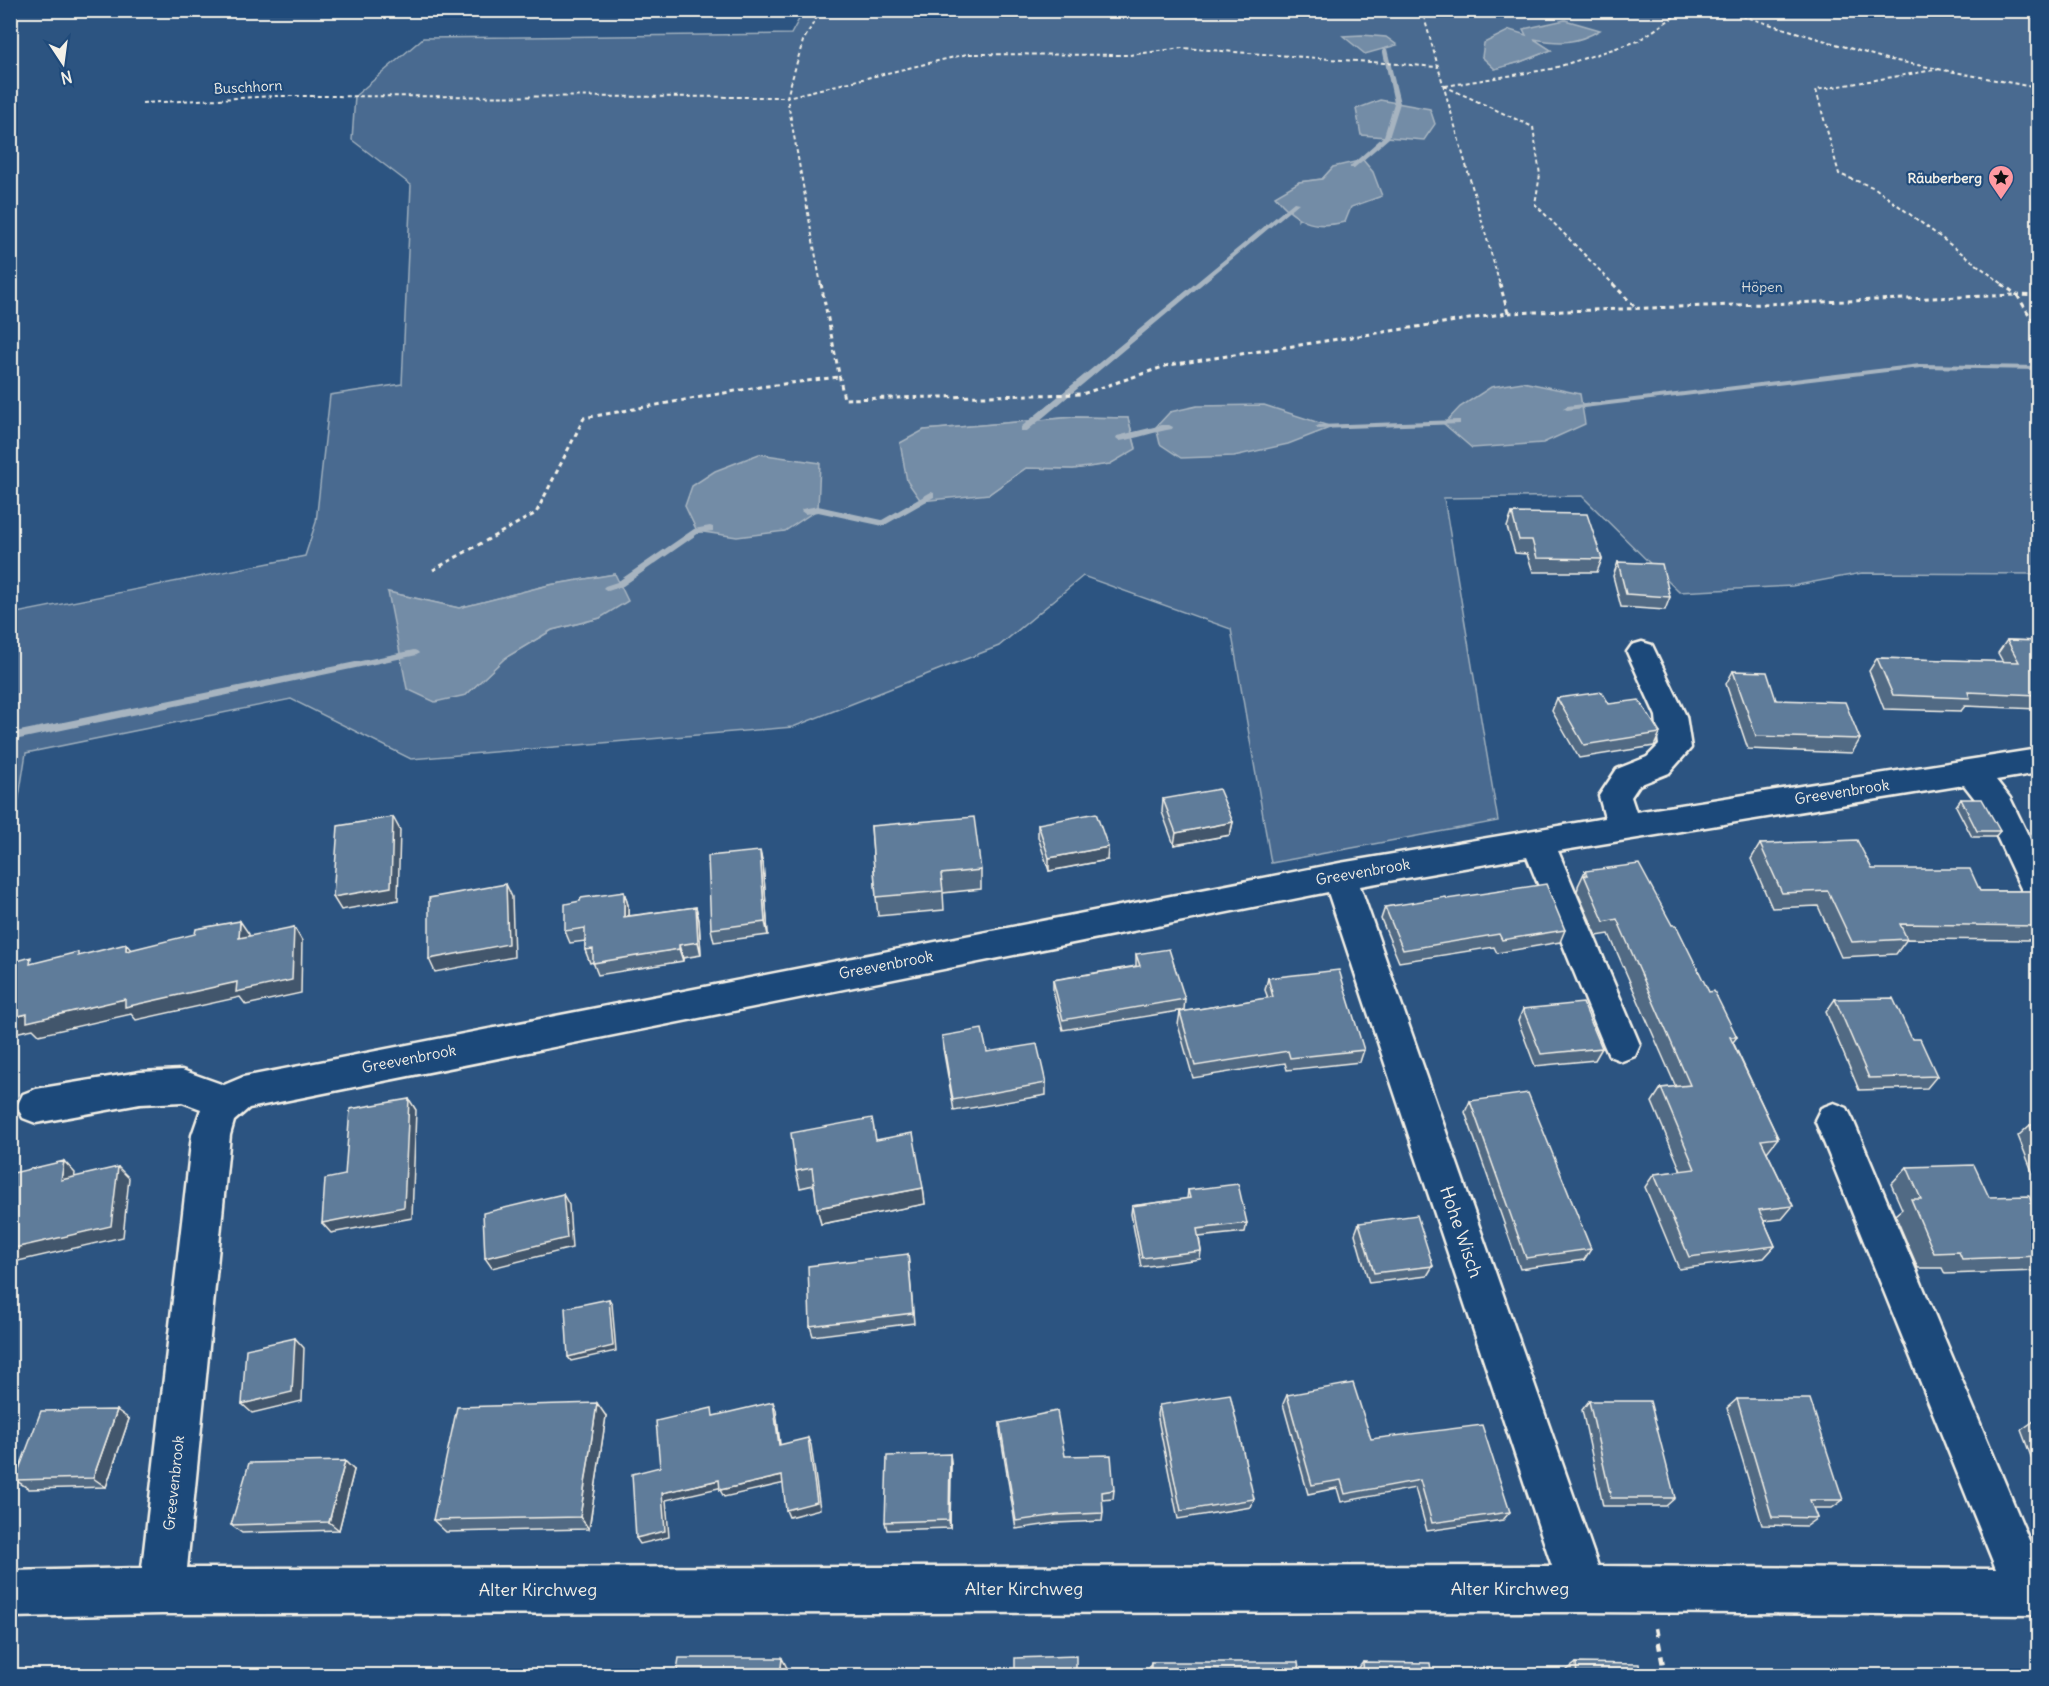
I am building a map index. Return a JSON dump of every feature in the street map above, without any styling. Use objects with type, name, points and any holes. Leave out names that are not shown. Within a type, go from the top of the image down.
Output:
[{"type":"street","points":[[1624,827],[1615,796],[1628,777],[1658,765],[1675,748],[1671,716],[1642,652]]},
{"type":"street","name":"Greevenbrook","points":[[162,1591],[211,1135],[215,1116],[226,1102],[243,1093],[1340,876],[1624,827],[2038,761]]},
{"type":"street","points":[[1972,772],[1999,807],[2036,886]]},
{"type":"street","points":[[1538,842],[1623,1046]]},
{"type":"street","name":"Hohe Wisch","points":[[1340,876],[1583,1589]]},
{"type":"street","points":[[36,1106],[140,1088],[183,1086],[226,1102]]},
{"type":"street","points":[[1834,1120],[2033,1592]]},
{"type":"street","name":"Alter Kirchweg","points":[[10,1594],[162,1591],[1583,1589],[2033,1592]]},
{"type":"path","points":[[821,10],[803,41],[787,97],[838,377],[844,399],[1082,394],[1169,365],[1508,313],[2038,296]]},
{"type":"path","points":[[1422,10],[1508,313]]},
{"type":"path","points":[[1443,86],[1551,69],[1638,41],[1684,10]]},
{"type":"path","points":[[1722,10],[1886,59],[2038,88]]},
{"type":"path","name":"Buschhorn","points":[[142,103],[276,96],[787,97],[967,54],[1129,56],[1182,48],[1438,67]]},
{"type":"path","points":[[1940,69],[1816,90],[1839,174],[1875,188],[2017,295],[2038,329]]},
{"type":"path","points":[[1443,86],[1533,127],[1539,175],[1535,204],[1636,308]]},
{"type":"path","points":[[433,570],[536,513],[584,418],[752,388],[838,377]]},
{"type":"green space","name":"Höpen","points":[[804,10],[2038,11],[2038,574],[1862,573],[1792,586],[1679,592],[1582,496],[1444,498],[1498,821],[1271,863],[1231,629],[1083,576],[999,646],[793,727],[411,759],[291,699],[26,753],[11,847],[11,614],[305,556],[316,522],[330,395],[402,384],[411,185],[352,140],[355,96],[423,38],[791,34]],"holes":[[[1527,36],[1551,50],[1495,69],[1482,57]],[[1333,167],[1298,220],[1299,182],[1322,179]],[[1074,417],[1128,418],[1136,448],[1109,464],[1073,469],[1026,468],[989,494],[924,430]],[[615,574],[600,618],[552,630],[505,658],[466,695],[388,592],[459,608],[549,585]]]},
{"type":"shaded area","points":[[1565,20],[1600,30],[1568,42],[1534,39],[1551,50],[1495,69],[1482,57],[1484,43],[1510,30],[1526,35],[1523,29]]},
{"type":"shaded area","points":[[1343,36],[1386,37],[1397,45],[1365,54]]},
{"type":"shaded area","points":[[1380,100],[1430,109],[1435,124],[1424,140],[1361,135],[1356,109]]},
{"type":"shaded area","points":[[1363,160],[1373,172],[1382,196],[1351,207],[1345,222],[1323,225],[1305,221],[1290,212],[1275,196],[1299,182],[1322,179],[1333,167]]},
{"type":"shaded area","points":[[1523,382],[1580,394],[1585,424],[1543,443],[1472,448],[1444,424],[1460,407],[1491,387]]},
{"type":"shaded area","points":[[1264,405],[1332,427],[1288,444],[1234,456],[1181,458],[1160,444],[1156,427],[1170,412],[1197,406]]},
{"type":"shaded area","points":[[1074,417],[1128,418],[1136,449],[1110,464],[1073,469],[1026,468],[989,494],[921,501],[907,481],[900,443],[924,430]]},
{"type":"shaded area","points":[[759,454],[820,463],[818,509],[785,531],[737,537],[697,531],[685,506],[692,486],[715,471]]},
{"type":"shaded area","points":[[615,574],[628,601],[600,618],[552,630],[505,658],[466,695],[435,702],[407,689],[388,592],[459,608],[549,585]]},
{"type":"building","points":[[1512,513],[1587,514],[1602,559],[1537,558],[1532,540],[1519,540]]},
{"type":"building","points":[[1618,562],[1662,564],[1670,597],[1626,594]]},
{"type":"building","points":[[2007,640],[2038,641],[2038,695],[1968,692],[1970,698],[1893,695],[1877,658],[2019,662]]},
{"type":"building","points":[[1733,671],[1767,672],[1776,700],[1845,702],[1860,739],[1756,736]]},
{"type":"building","points":[[1602,692],[1609,704],[1639,700],[1660,733],[1584,745],[1557,698]]},
{"type":"building","points":[[1219,789],[1233,822],[1176,833],[1163,799]]},
{"type":"building","points":[[1961,799],[1982,799],[2000,831],[1977,831]]},
{"type":"building","points":[[1096,813],[1108,847],[1049,858],[1038,824]]},
{"type":"building","points":[[393,817],[391,887],[333,897],[338,826]]},
{"type":"building","points":[[974,817],[981,870],[941,874],[943,891],[876,897],[871,826]]},
{"type":"building","points":[[1857,840],[1872,869],[1970,869],[1980,891],[2038,891],[2038,926],[1900,924],[1907,939],[1852,942],[1828,891],[1782,893],[1760,844]]},
{"type":"building","points":[[760,851],[765,922],[711,929],[708,856]]},
{"type":"building","points":[[1639,864],[1672,925],[1676,925],[1709,992],[1714,991],[1737,1037],[1730,1037],[1778,1138],[1761,1140],[1793,1206],[1759,1210],[1775,1246],[1689,1257],[1654,1174],[1695,1169],[1661,1088],[1690,1085],[1617,919],[1604,922],[1584,875],[1587,875],[1585,871]]},
{"type":"building","points":[[506,884],[508,944],[429,959],[429,898]]},
{"type":"building","points":[[1546,884],[1565,930],[1502,940],[1499,934],[1403,950],[1385,907],[1446,897],[1447,899]]},
{"type":"building","points":[[624,892],[624,917],[696,907],[698,942],[679,945],[679,949],[593,963],[593,949],[585,950],[585,928],[565,931],[565,904],[580,901],[581,898]]},
{"type":"building","points":[[240,921],[239,938],[294,927],[292,980],[236,992],[237,982],[125,1007],[125,999],[27,1022],[27,1014],[10,1018],[10,963],[31,957],[30,964],[78,952],[78,956],[126,944],[126,951],[195,934],[196,929]]},
{"type":"building","points":[[1169,949],[1185,999],[1063,1020],[1053,980],[1140,966],[1136,954]]},
{"type":"building","points":[[1339,970],[1364,1050],[1290,1058],[1288,1051],[1195,1066],[1180,1012],[1273,997],[1268,978]]},
{"type":"building","points":[[1893,998],[1912,1039],[1920,1039],[1937,1076],[1869,1078],[1835,999]]},
{"type":"building","points":[[1583,1003],[1602,1048],[1541,1054],[1523,1009]]},
{"type":"building","points":[[982,1029],[987,1052],[1037,1044],[1046,1083],[953,1100],[942,1036]]},
{"type":"building","points":[[1528,1093],[1591,1249],[1526,1258],[1470,1101]]},
{"type":"building","points":[[409,1099],[404,1207],[322,1223],[325,1179],[345,1175],[350,1109]]},
{"type":"building","points":[[872,1118],[876,1140],[913,1133],[923,1188],[817,1208],[812,1168],[796,1171],[791,1133]]},
{"type":"building","points":[[2030,1125],[2038,1125],[2038,1145]]},
{"type":"building","points":[[64,1161],[61,1180],[118,1167],[111,1226],[10,1249],[10,1191],[13,1173]]},
{"type":"building","points":[[1974,1165],[1989,1197],[2029,1196],[2038,1216],[2038,1256],[1962,1259],[1959,1252],[1934,1253],[1911,1199],[1921,1199],[1907,1167]]},
{"type":"building","points":[[1238,1184],[1247,1223],[1197,1229],[1201,1251],[1142,1258],[1132,1206],[1190,1198],[1188,1190]]},
{"type":"building","points":[[563,1194],[567,1238],[485,1258],[483,1213]]},
{"type":"building","points":[[1417,1215],[1433,1266],[1374,1273],[1359,1223]]},
{"type":"building","points":[[908,1254],[913,1313],[810,1326],[808,1266]]},
{"type":"building","points":[[609,1299],[613,1346],[568,1357],[565,1308]]},
{"type":"building","points":[[295,1338],[292,1392],[242,1404],[246,1349]]},
{"type":"building","points":[[1353,1383],[1371,1439],[1482,1425],[1510,1512],[1432,1523],[1420,1480],[1345,1494],[1341,1480],[1312,1485],[1287,1395]]},
{"type":"building","points":[[1230,1394],[1254,1499],[1181,1511],[1159,1405]]},
{"type":"building","points":[[1737,1399],[1810,1399],[1843,1500],[1810,1500],[1817,1518],[1772,1517]]},
{"type":"building","points":[[1589,1401],[1650,1401],[1675,1498],[1611,1498]]},
{"type":"building","points":[[773,1402],[779,1445],[808,1438],[817,1502],[786,1510],[782,1476],[720,1490],[719,1480],[662,1493],[665,1531],[636,1538],[632,1474],[660,1467],[656,1421],[712,1408],[713,1416]]},
{"type":"building","points":[[597,1403],[580,1517],[433,1520],[457,1407]]},
{"type":"building","points":[[117,1410],[93,1478],[15,1480],[41,1411]]},
{"type":"building","points":[[1057,1411],[1065,1456],[1111,1455],[1114,1490],[1102,1492],[1103,1513],[1057,1515],[1016,1521],[1000,1423]]},
{"type":"building","points":[[950,1454],[949,1520],[885,1522],[887,1456]]},
{"type":"building","points":[[345,1461],[329,1522],[231,1525],[249,1463]]},
{"type":"building","points":[[1076,1656],[1076,1676],[1015,1676],[1015,1658]]},
{"type":"building","points":[[679,1658],[782,1658],[780,1676],[676,1676]]},
{"type":"building","points":[[1151,1662],[1298,1662],[1300,1676],[1151,1676]]},
{"type":"building","points":[[1363,1662],[1430,1663],[1432,1676],[1364,1676]]},
{"type":"building","points":[[1576,1663],[1639,1664],[1642,1676],[1577,1676]]},
{"type":"building","points":[[247,1673],[246,1676],[174,1676],[174,1675]]},
{"type":"waterway","points":[[1352,167],[1387,137],[1397,103],[1384,49]]},
{"type":"waterway","points":[[1024,429],[1296,203]]},
{"type":"waterway","points":[[1567,408],[1920,366],[2038,368]]},
{"type":"waterway","points":[[1319,427],[1457,422]]},
{"type":"waterway","points":[[1120,438],[1156,428],[1169,427]]},
{"type":"waterway","points":[[805,511],[818,509],[883,523],[931,495]]},
{"type":"waterway","points":[[608,588],[620,584],[697,531],[710,529]]},
{"type":"waterway","points":[[10,737],[414,653]]},
{"type":"place","name":"Räuberberg","points":[[2001,201]]}]
